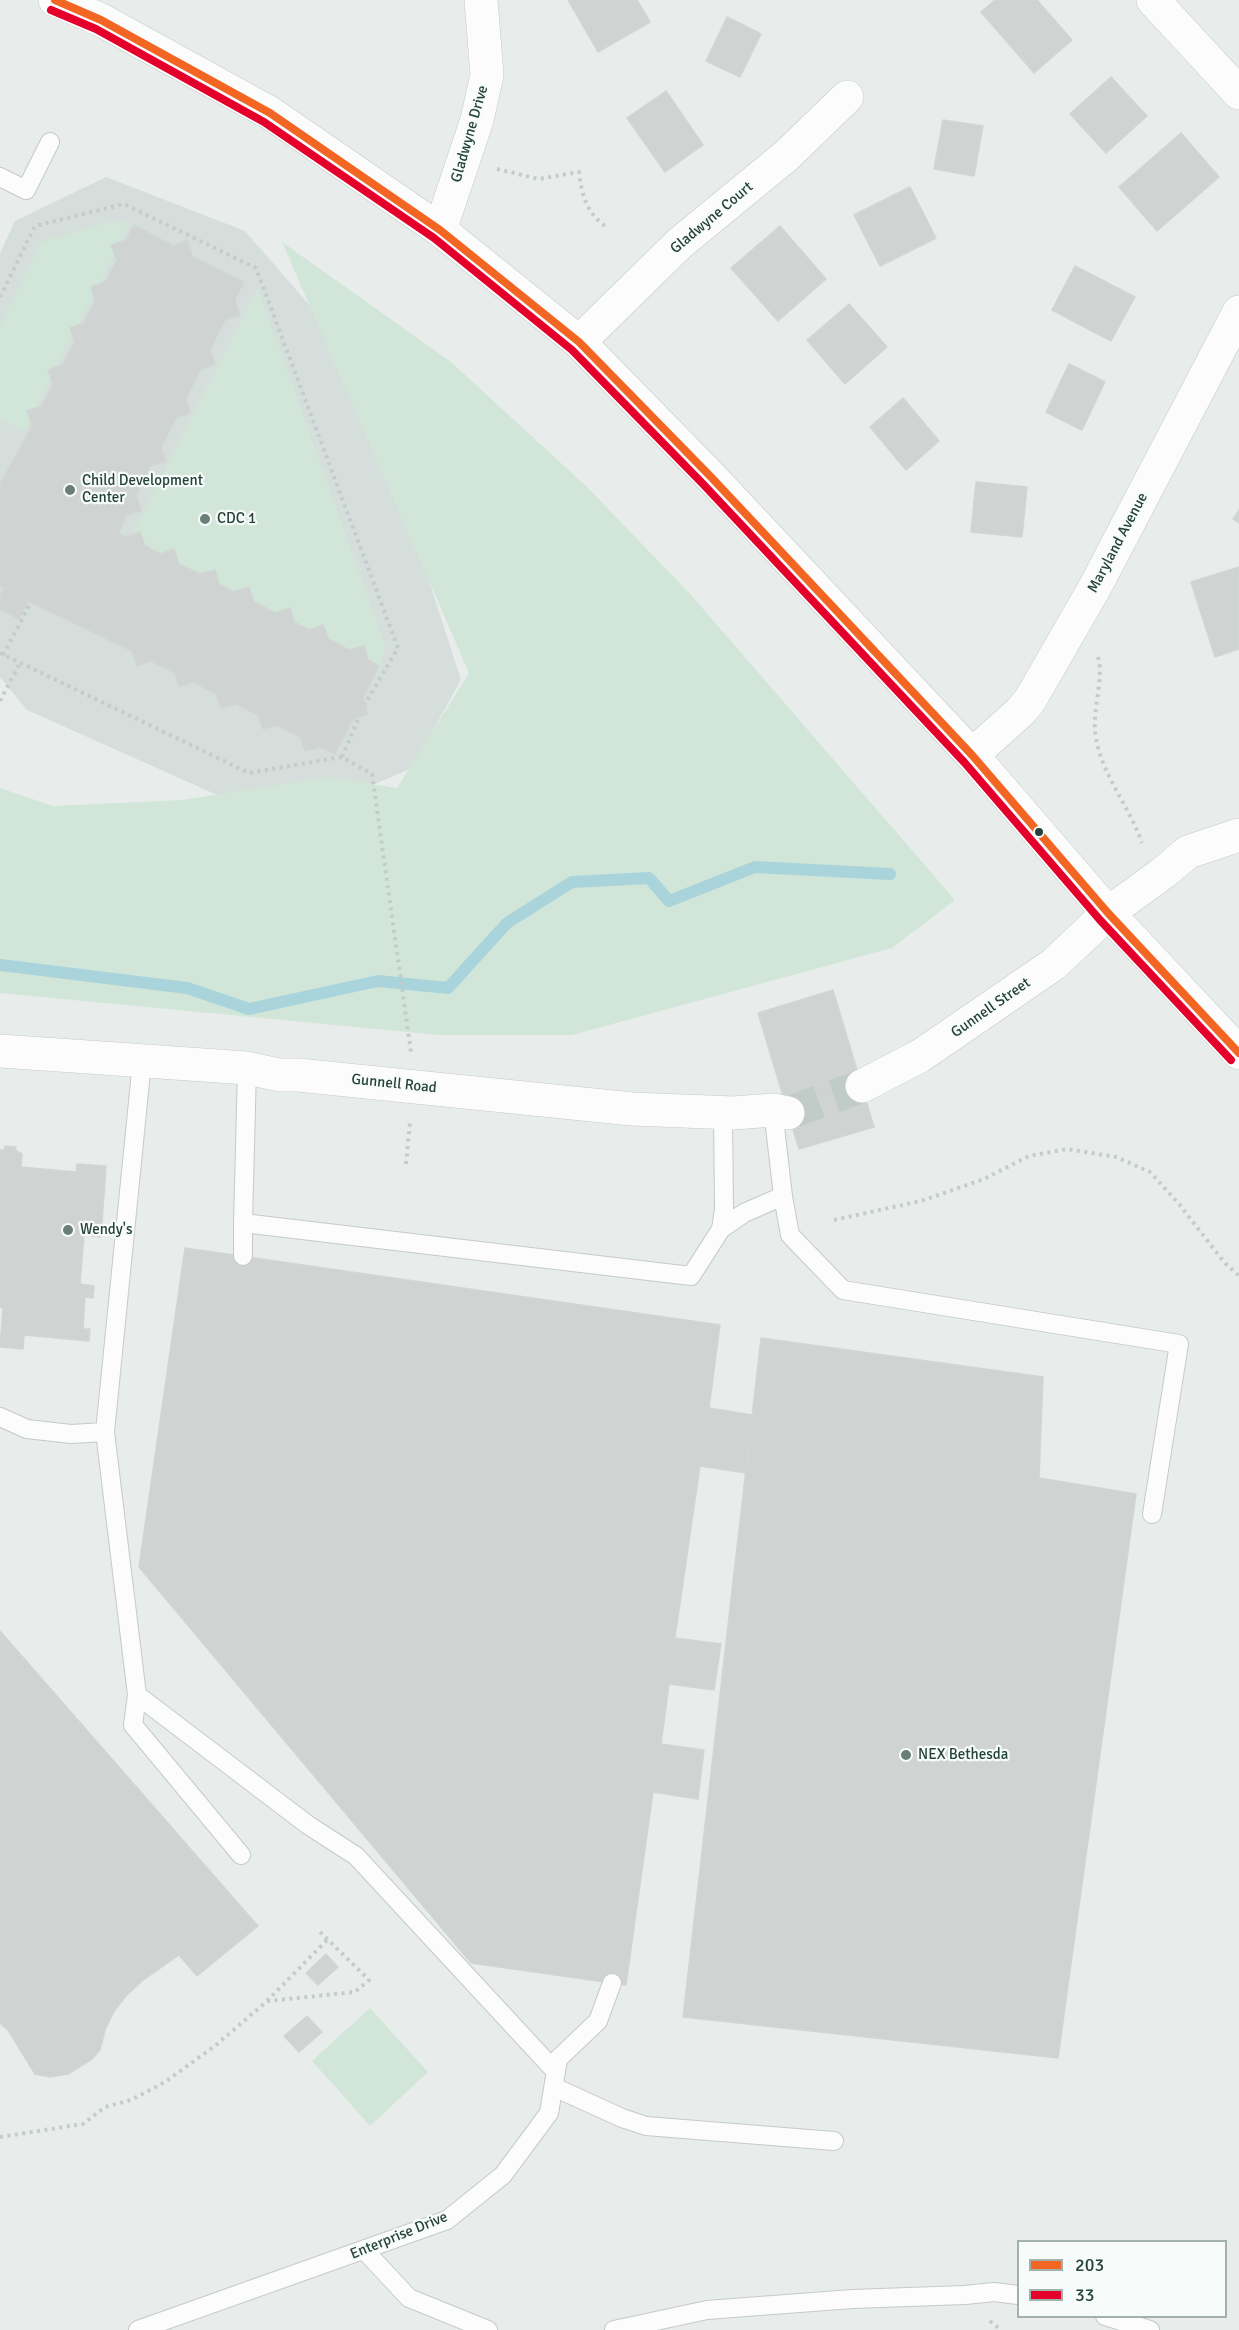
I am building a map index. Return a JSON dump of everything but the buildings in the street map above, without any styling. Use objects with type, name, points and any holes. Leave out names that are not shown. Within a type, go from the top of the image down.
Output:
[{"type":"street","points":[[55,0],[101,20],[270,113],[440,230],[579,342],[711,477],[972,755],[1108,913],[1239,1053]]},
{"type":"street","name":"Gladwyne Drive","points":[[440,230],[477,120],[487,75],[481,0]]},
{"type":"street","points":[[1153,0],[1239,93]]},
{"type":"street","name":"Gladwyne Court","points":[[579,342],[680,243],[786,156],[847,97]]},
{"type":"street","name":"Maryland Avenue","points":[[972,755],[1030,700],[1082,610],[1239,312]]},
{"type":"street","name":"Gunnell Street","points":[[862,1086],[920,1056],[1054,964],[1108,913],[1164,873],[1188,852],[1239,836]]},
{"type":"street","name":"Gunnell Road","points":[[0,1051],[247,1068],[279,1075],[298,1075],[632,1109],[781,1111]]},
{"type":"lane","points":[[0,177],[26,190],[50,142]]},
{"type":"lane","points":[[142,1062],[105,1432],[137,1695],[134,1725],[241,1855]]},
{"type":"lane","points":[[243,1256],[247,1068]]},
{"type":"lane","points":[[781,1111],[783,1196],[790,1234],[843,1290],[1179,1344],[1152,1514]]},
{"type":"lane","points":[[721,1229],[723,1112]]},
{"type":"lane","points":[[243,1223],[692,1276],[721,1229],[744,1213],[783,1196]]},
{"type":"lane","points":[[0,1417],[27,1429],[71,1434],[105,1432]]},
{"type":"lane","points":[[137,1695],[308,1825],[356,1856],[555,2080],[622,2118],[646,2126],[834,2141]]},
{"type":"lane","name":"Enterprise Drive","points":[[138,2330],[447,2220],[503,2175],[549,2113],[558,2059],[598,2021],[612,1983]]},
{"type":"lane","points":[[365,2251],[409,2298],[488,2330]]},
{"type":"lane","points":[[614,2330],[706,2310],[852,2299],[994,2292],[1017,2295]]},
{"type":"lane","points":[[1111,2318],[1150,2330]]},
{"type":"path","points":[[464,158],[504,172],[539,178],[579,172],[581,194],[594,218],[605,226]]},
{"type":"path","points":[[0,297],[35,226],[124,204],[256,268],[398,648],[365,704]]},
{"type":"path","points":[[32,602],[1,654],[249,773],[342,757],[372,774],[407,1015]]},
{"type":"path","points":[[1082,610],[1101,668],[1095,699],[1095,732],[1100,753],[1113,786],[1135,822],[1142,843]]},
{"type":"path","points":[[0,701],[20,663]]},
{"type":"path","points":[[342,757],[360,717]]},
{"type":"path","points":[[834,1220],[921,1202],[984,1179],[1029,1156],[1067,1149],[1116,1157],[1150,1172],[1179,1204],[1224,1262],[1239,1276]]},
{"type":"path","points":[[267,2001],[355,1992],[369,1980],[317,1929]]},
{"type":"path","points":[[0,2138],[83,2124],[105,2107],[131,2100],[165,2082],[215,2046],[267,2001],[327,1940]]},
{"type":"shaded area","name":"CDC 1","points":[[106,177],[245,231],[358,361],[461,680],[412,768],[282,824],[27,710],[0,677],[0,253],[15,221]]},
{"type":"green space","points":[[114,221],[130,224],[24,431],[0,418],[0,326],[41,242]]},
{"type":"green space","points":[[282,242],[451,362],[587,487],[692,596],[955,900],[892,948],[572,1035],[439,1035],[0,993],[0,788],[53,806],[182,800],[330,777],[397,788],[469,673]]},
{"type":"green space","points":[[258,288],[385,646],[380,670],[131,537]]},
{"type":"green space","points":[[370,2008],[428,2072],[370,2126],[312,2061]]},
{"type":"waterway","points":[[0,965],[187,988],[249,1009],[378,981],[448,988],[507,923],[572,882],[649,878],[669,901],[755,867],[890,874]]},
{"type":"tunnel","points":[[788,1113],[862,1086]]},
{"type":"transit line","name":"203","points":[[55,0],[101,20],[270,113],[440,230],[579,342],[711,477],[972,755],[1108,913],[1239,1053]]},
{"type":"transit line","name":"33","points":[[51,10],[96,29],[264,122],[434,238],[572,350],[703,484],[964,762],[1100,920],[1231,1060]]},
{"type":"place","name":"Child Development Center","points":[[70,490]]},
{"type":"place","name":"CDC 1","points":[[205,519]]},
{"type":"place","name":"Wendy's","points":[[68,1230]]},
{"type":"place","name":"NEX Bethesda","points":[[906,1755]]}]
